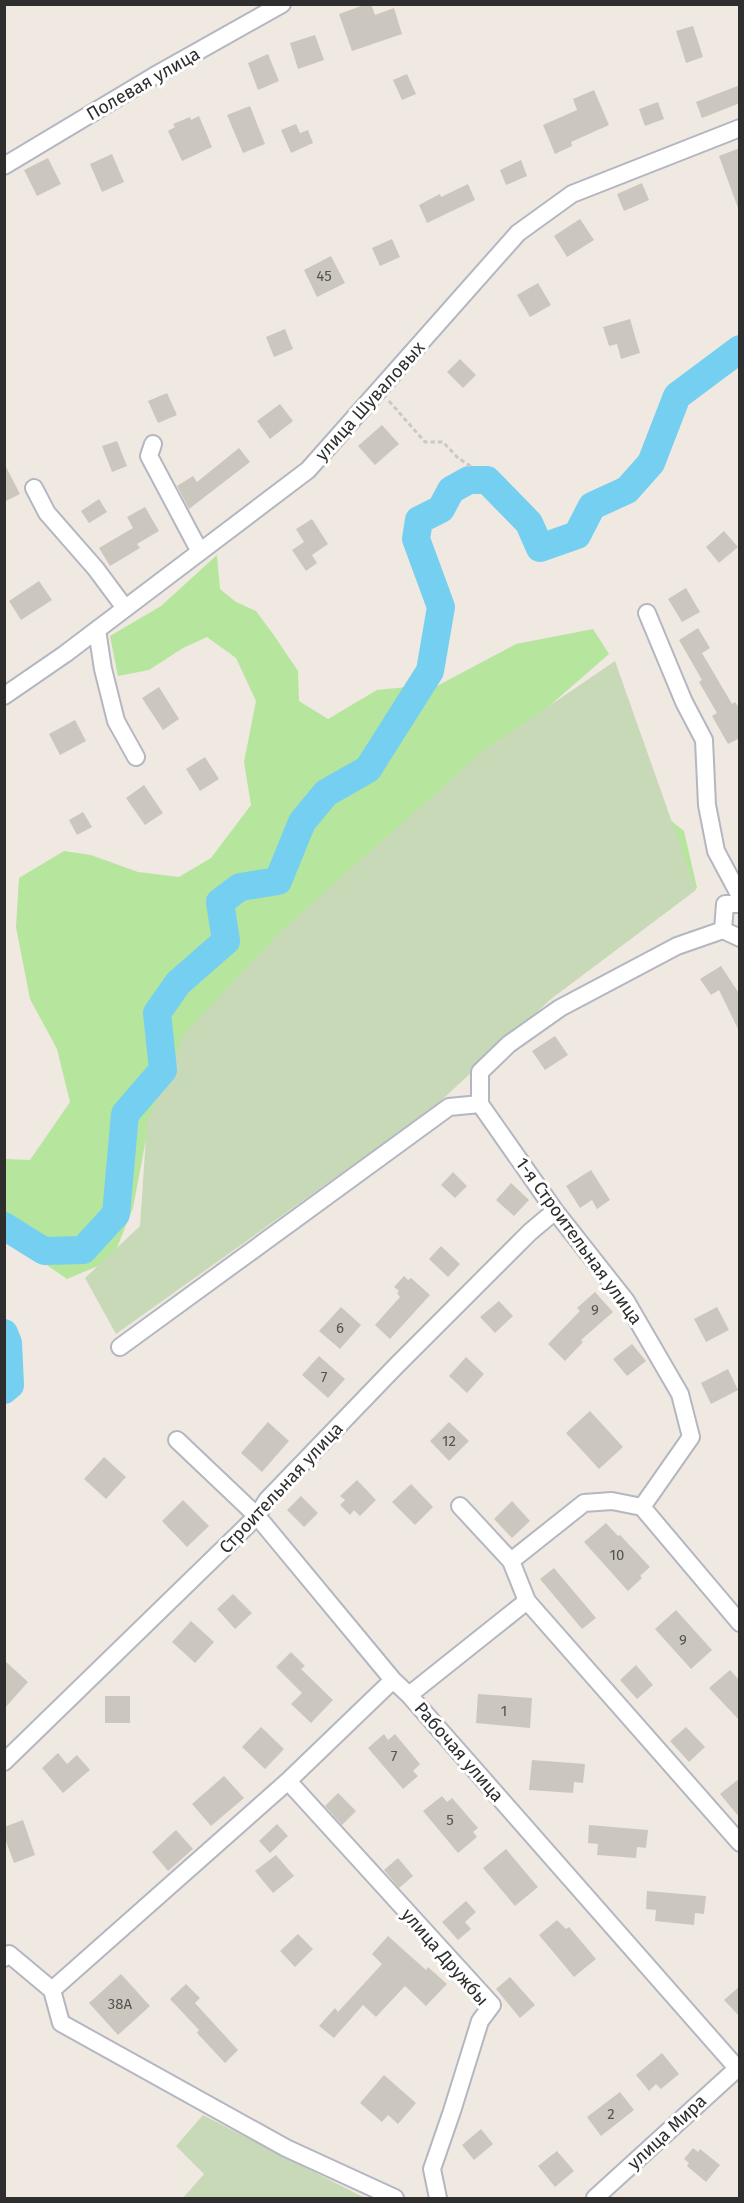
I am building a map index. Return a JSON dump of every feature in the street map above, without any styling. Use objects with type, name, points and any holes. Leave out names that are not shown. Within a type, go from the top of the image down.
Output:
[{"type":"street","name":"Полевая улица","points":[[4,166],[154,76],[282,4]]},
{"type":"street","name":"улица Шуваловых","points":[[4,696],[97,630],[308,470],[518,233],[572,194],[740,128]]},
{"type":"street","points":[[153,444],[148,456],[200,552]]},
{"type":"street","points":[[34,488],[47,513],[96,569],[125,608]]},
{"type":"street","points":[[647,613],[684,702],[704,740],[707,805],[716,851],[740,896]]},
{"type":"street","points":[[97,630],[103,669],[116,721],[136,757]]},
{"type":"street","points":[[723,930],[725,904],[740,904]]},
{"type":"street","points":[[120,1347],[449,1107],[480,1104],[480,1072],[509,1044],[560,1008],[677,946],[723,930],[740,938]]},
{"type":"street","name":"1-я Строительная улица","points":[[480,1104],[555,1211],[626,1301],[680,1394],[691,1437],[642,1507]]},
{"type":"street","name":"Строительная улица","points":[[4,1762],[257,1516],[267,1500],[397,1365],[530,1232],[555,1211]]},
{"type":"street","name":"Рабочая улица","points":[[177,1440],[257,1516],[393,1680],[410,1695],[738,2067]]},
{"type":"street","points":[[511,1561],[584,1503],[612,1501],[642,1507],[740,1623]]},
{"type":"street","points":[[460,1506],[511,1561],[527,1601],[740,1843]]},
{"type":"street","points":[[410,1695],[527,1601]]},
{"type":"street","points":[[52,1990],[288,1782],[393,1680]]},
{"type":"street","name":"улица Дружбы","points":[[288,1782],[492,2005],[480,2021],[432,2169],[438,2199]]},
{"type":"street","points":[[6,1952],[52,1990],[61,2023],[286,2148],[395,2199]]},
{"type":"street","name":"улица Мира","points":[[595,2199],[738,2067]]},
{"type":"path","points":[[380,390],[425,442],[443,442],[458,458],[472,467]]},
{"type":"green space","points":[[217,555],[220,589],[236,602],[256,611],[298,671],[299,701],[328,719],[377,690],[407,687],[420,695],[516,644],[593,629],[609,654],[468,777],[641,797],[684,831],[697,888],[542,983],[146,1139],[133,1208],[112,1260],[67,1279],[5,1239],[5,1159],[30,1160],[70,1102],[57,1049],[30,999],[16,927],[19,878],[64,851],[91,855],[138,872],[179,877],[211,858],[251,805],[244,762],[256,701],[236,658],[207,637],[183,648],[149,670],[118,676],[110,636],[161,606]]},
{"type":"green space","points":[[615,661],[696,890],[551,999],[433,1108],[116,1334],[85,1278],[140,1226],[147,1122],[185,1033],[282,930],[483,751]]},
{"type":"green space","points":[[203,2115],[368,2198],[183,2198],[204,2174],[176,2146]]},
{"type":"building","points":[[371,4],[375,15],[394,8],[402,34],[352,51],[339,14]]},
{"type":"building","points":[[693,26],[703,57],[686,63],[676,31]]},
{"type":"building","points":[[315,35],[324,60],[298,69],[290,43]]},
{"type":"building","points":[[268,54],[279,81],[258,90],[248,63]]},
{"type":"building","points":[[407,74],[416,94],[402,100],[393,80]]},
{"type":"building","points":[[740,85],[740,103],[702,118],[696,102]]},
{"type":"building","points":[[594,90],[609,125],[571,142],[572,146],[555,154],[543,125],[577,110],[573,99]]},
{"type":"building","points":[[658,102],[664,119],[645,126],[639,109]]},
{"type":"building","points":[[250,106],[265,144],[243,153],[227,115]]},
{"type":"building","points":[[199,116],[212,147],[182,161],[168,131],[175,127],[173,124]]},
{"type":"building","points":[[296,124],[300,133],[308,130],[313,143],[291,153],[281,130]]},
{"type":"building","points":[[740,148],[740,208],[738,208],[719,156]]},
{"type":"building","points":[[112,154],[124,182],[102,192],[90,164]]},
{"type":"building","points":[[48,158],[61,184],[37,196],[24,170]]},
{"type":"building","points":[[521,160],[527,176],[506,185],[500,170]]},
{"type":"building","points":[[642,183],[649,200],[624,211],[617,194]]},
{"type":"building","points":[[468,184],[475,200],[427,223],[419,205],[440,194],[441,197]]},
{"type":"building","points":[[580,219],[594,240],[567,257],[554,236]]},
{"type":"building","points":[[392,239],[400,257],[380,266],[372,248]]},
{"type":"building","points":[[331,256],[345,283],[317,297],[304,270]]},
{"type":"building","points":[[538,283],[551,305],[530,317],[517,295]]},
{"type":"building","points":[[630,319],[640,353],[621,359],[617,344],[609,346],[603,327]]},
{"type":"building","points":[[285,329],[293,349],[274,357],[266,337]]},
{"type":"building","points":[[460,359],[476,375],[463,388],[447,372]]},
{"type":"building","points":[[167,393],[177,415],[158,423],[148,401]]},
{"type":"building","points":[[280,404],[293,421],[270,439],[257,421]]},
{"type":"building","points":[[382,425],[399,444],[375,465],[358,446]]},
{"type":"building","points":[[117,441],[127,466],[112,472],[102,446]]},
{"type":"building","points":[[239,448],[250,462],[189,509],[177,486],[193,476],[197,482]]},
{"type":"building","points":[[4,463],[20,494],[4,502]]},
{"type":"building","points":[[99,499],[107,512],[89,523],[81,511]]},
{"type":"building","points":[[145,507],[159,531],[137,544],[140,548],[110,566],[99,548],[133,528],[127,517]]},
{"type":"building","points":[[312,519],[328,544],[312,555],[317,563],[306,571],[292,550],[304,542],[296,529]]},
{"type":"building","points":[[724,531],[738,547],[719,563],[706,547]]},
{"type":"building","points":[[39,581],[52,600],[21,620],[9,601]]},
{"type":"building","points":[[686,588],[700,612],[682,622],[668,599]]},
{"type":"building","points":[[698,628],[710,648],[702,653],[732,704],[735,702],[740,709],[740,738],[728,744],[712,716],[717,713],[699,682],[702,680],[679,640]]},
{"type":"building","points":[[159,687],[179,719],[163,730],[142,698]]},
{"type":"building","points":[[75,720],[86,741],[60,755],[49,734]]},
{"type":"building","points":[[205,757],[219,779],[200,791],[186,769]]},
{"type":"building","points":[[144,785],[163,813],[145,825],[126,798]]},
{"type":"building","points":[[83,812],[92,827],[77,835],[69,820]]},
{"type":"building","points":[[721,966],[740,995],[740,1033],[719,990],[711,995],[700,979]]},
{"type":"building","points":[[555,1036],[568,1055],[545,1070],[532,1051]]},
{"type":"building","points":[[591,1170],[610,1200],[597,1209],[592,1200],[580,1208],[566,1186]]},
{"type":"building","points":[[453,1172],[467,1186],[455,1198],[441,1185]]},
{"type":"building","points":[[511,1183],[529,1200],[514,1216],[496,1200]]},
{"type":"building","points":[[441,1246],[460,1264],[448,1277],[429,1259]]},
{"type":"building","points":[[404,1276],[408,1280],[411,1278],[430,1295],[390,1339],[375,1325],[400,1297],[397,1293],[399,1291],[394,1287]]},
{"type":"building","points":[[595,1292],[613,1312],[581,1340],[583,1342],[565,1361],[548,1344],[580,1311],[577,1308]]},
{"type":"building","points":[[499,1301],[513,1316],[495,1333],[480,1317]]},
{"type":"building","points":[[341,1307],[361,1325],[340,1349],[319,1331]]},
{"type":"building","points":[[717,1307],[729,1330],[706,1342],[694,1319]]},
{"type":"building","points":[[632,1344],[646,1361],[627,1376],[613,1359]]},
{"type":"building","points":[[319,1356],[345,1379],[328,1398],[302,1375]]},
{"type":"building","points":[[466,1357],[484,1374],[467,1393],[449,1376]]},
{"type":"building","points":[[728,1369],[738,1390],[711,1404],[701,1383]]},
{"type":"building","points":[[590,1411],[623,1447],[599,1469],[566,1433]]},
{"type":"building","points":[[268,1422],[289,1441],[262,1472],[241,1453]]},
{"type":"building","points":[[449,1422],[469,1441],[449,1461],[430,1441]]},
{"type":"building","points":[[104,1457],[126,1477],[106,1499],[84,1479]]},
{"type":"building","points":[[357,1480],[376,1500],[360,1516],[354,1510],[350,1515],[340,1505],[345,1500],[340,1496]]},
{"type":"building","points":[[411,1484],[433,1507],[415,1525],[392,1502]]},
{"type":"building","points":[[301,1496],[318,1513],[304,1527],[287,1510]]},
{"type":"building","points":[[183,1500],[209,1526],[187,1547],[162,1521]]},
{"type":"building","points":[[512,1501],[530,1521],[512,1538],[494,1519]]},
{"type":"building","points":[[606,1523],[650,1567],[628,1591],[584,1542]]},
{"type":"building","points":[[554,1568],[596,1618],[582,1629],[540,1579]]},
{"type":"building","points":[[233,1594],[252,1613],[235,1629],[217,1609]]},
{"type":"building","points":[[676,1610],[712,1650],[691,1669],[655,1629]]},
{"type":"building","points":[[191,1621],[214,1642],[195,1663],[172,1642]]},
{"type":"building","points":[[291,1652],[305,1666],[301,1669],[333,1700],[311,1723],[291,1704],[302,1693],[276,1667]]},
{"type":"building","points":[[4,1660],[28,1682],[4,1709]]},
{"type":"building","points":[[636,1665],[653,1685],[637,1699],[620,1680]]},
{"type":"building","points":[[730,1670],[740,1681],[740,1721],[709,1688]]},
{"type":"building","points":[[478,1694],[532,1698],[530,1728],[476,1723]]},
{"type":"building","points":[[105,1696],[130,1696],[130,1723],[105,1723]]},
{"type":"building","points":[[261,1727],[284,1749],[265,1769],[242,1747]]},
{"type":"building","points":[[686,1727],[705,1747],[689,1762],[670,1741]]},
{"type":"building","points":[[384,1734],[388,1740],[395,1734],[420,1764],[413,1771],[418,1776],[403,1789],[368,1748]]},
{"type":"building","points":[[58,1753],[67,1764],[77,1755],[90,1770],[63,1793],[42,1768]]},
{"type":"building","points":[[532,1760],[585,1764],[583,1783],[574,1782],[573,1793],[529,1790]]},
{"type":"building","points":[[224,1776],[244,1798],[211,1826],[192,1804]]},
{"type":"building","points":[[740,1778],[740,1818],[720,1794]]},
{"type":"building","points":[[338,1793],[356,1811],[342,1825],[325,1806]]},
{"type":"building","points":[[442,1796],[447,1802],[452,1798],[478,1828],[473,1832],[477,1837],[458,1853],[423,1811]]},
{"type":"building","points":[[23,1820],[35,1855],[14,1863],[4,1836],[4,1827]]},
{"type":"building","points":[[277,1824],[288,1836],[270,1853],[259,1841]]},
{"type":"building","points":[[589,1825],[648,1830],[646,1848],[637,1847],[636,1858],[597,1855],[598,1844],[588,1843]]},
{"type":"building","points":[[176,1830],[193,1849],[168,1871],[152,1852]]},
{"type":"building","points":[[506,1849],[538,1887],[515,1906],[483,1868]]},
{"type":"building","points":[[276,1855],[294,1876],[273,1893],[255,1871]]},
{"type":"building","points":[[398,1858],[413,1876],[399,1888],[384,1870]]},
{"type":"building","points":[[647,1891],[706,1896],[704,1914],[695,1913],[694,1925],[655,1921],[656,1910],[646,1909]]},
{"type":"building","points":[[466,1901],[476,1912],[465,1922],[471,1929],[458,1940],[442,1922]]},
{"type":"building","points":[[557,1920],[566,1929],[569,1927],[596,1959],[574,1977],[539,1935]]},
{"type":"building","points":[[298,1934],[313,1949],[295,1967],[280,1951]]},
{"type":"building","points":[[388,1936],[426,1970],[428,1967],[447,1984],[426,2006],[405,1986],[376,2017],[363,2005],[334,2038],[319,2026],[335,2008],[338,2012],[382,1964],[372,1954]]},
{"type":"building","points":[[121,1974],[150,2006],[118,2035],[89,2003]]},
{"type":"building","points":[[510,1977],[535,2005],[520,2018],[496,1989]]},
{"type":"building","points":[[186,1984],[200,1998],[195,2003],[238,2050],[225,2063],[170,1999]]},
{"type":"building","points":[[740,1986],[740,2017],[724,2000]]},
{"type":"building","points":[[662,2053],[679,2074],[661,2089],[656,2084],[649,2091],[636,2075]]},
{"type":"building","points":[[384,2075],[416,2103],[398,2124],[388,2115],[382,2122],[360,2103]]},
{"type":"building","points":[[620,2092],[634,2110],[601,2136],[587,2117]]},
{"type":"building","points":[[481,2129],[493,2144],[474,2160],[462,2145]]},
{"type":"building","points":[[693,2148],[698,2152],[700,2149],[720,2165],[706,2182],[687,2166],[689,2163],[684,2159]]},
{"type":"building","points":[[557,2151],[574,2171],[555,2187],[538,2166]]},
{"type":"waterway","points":[[4,1226],[44,1251],[83,1250],[116,1214],[125,1114],[163,1070],[157,1013],[178,983],[226,941],[220,902],[240,887],[278,881],[302,822],[326,793],[368,769],[430,671],[441,607],[416,539],[419,520],[441,509],[451,490],[469,480],[487,480],[529,523],[540,548],[577,535],[592,506],[627,490],[651,463],[677,396],[740,349]]},
{"type":"waterway","points":[[4,1333],[8,1343],[10,1385],[4,1390]]}]
